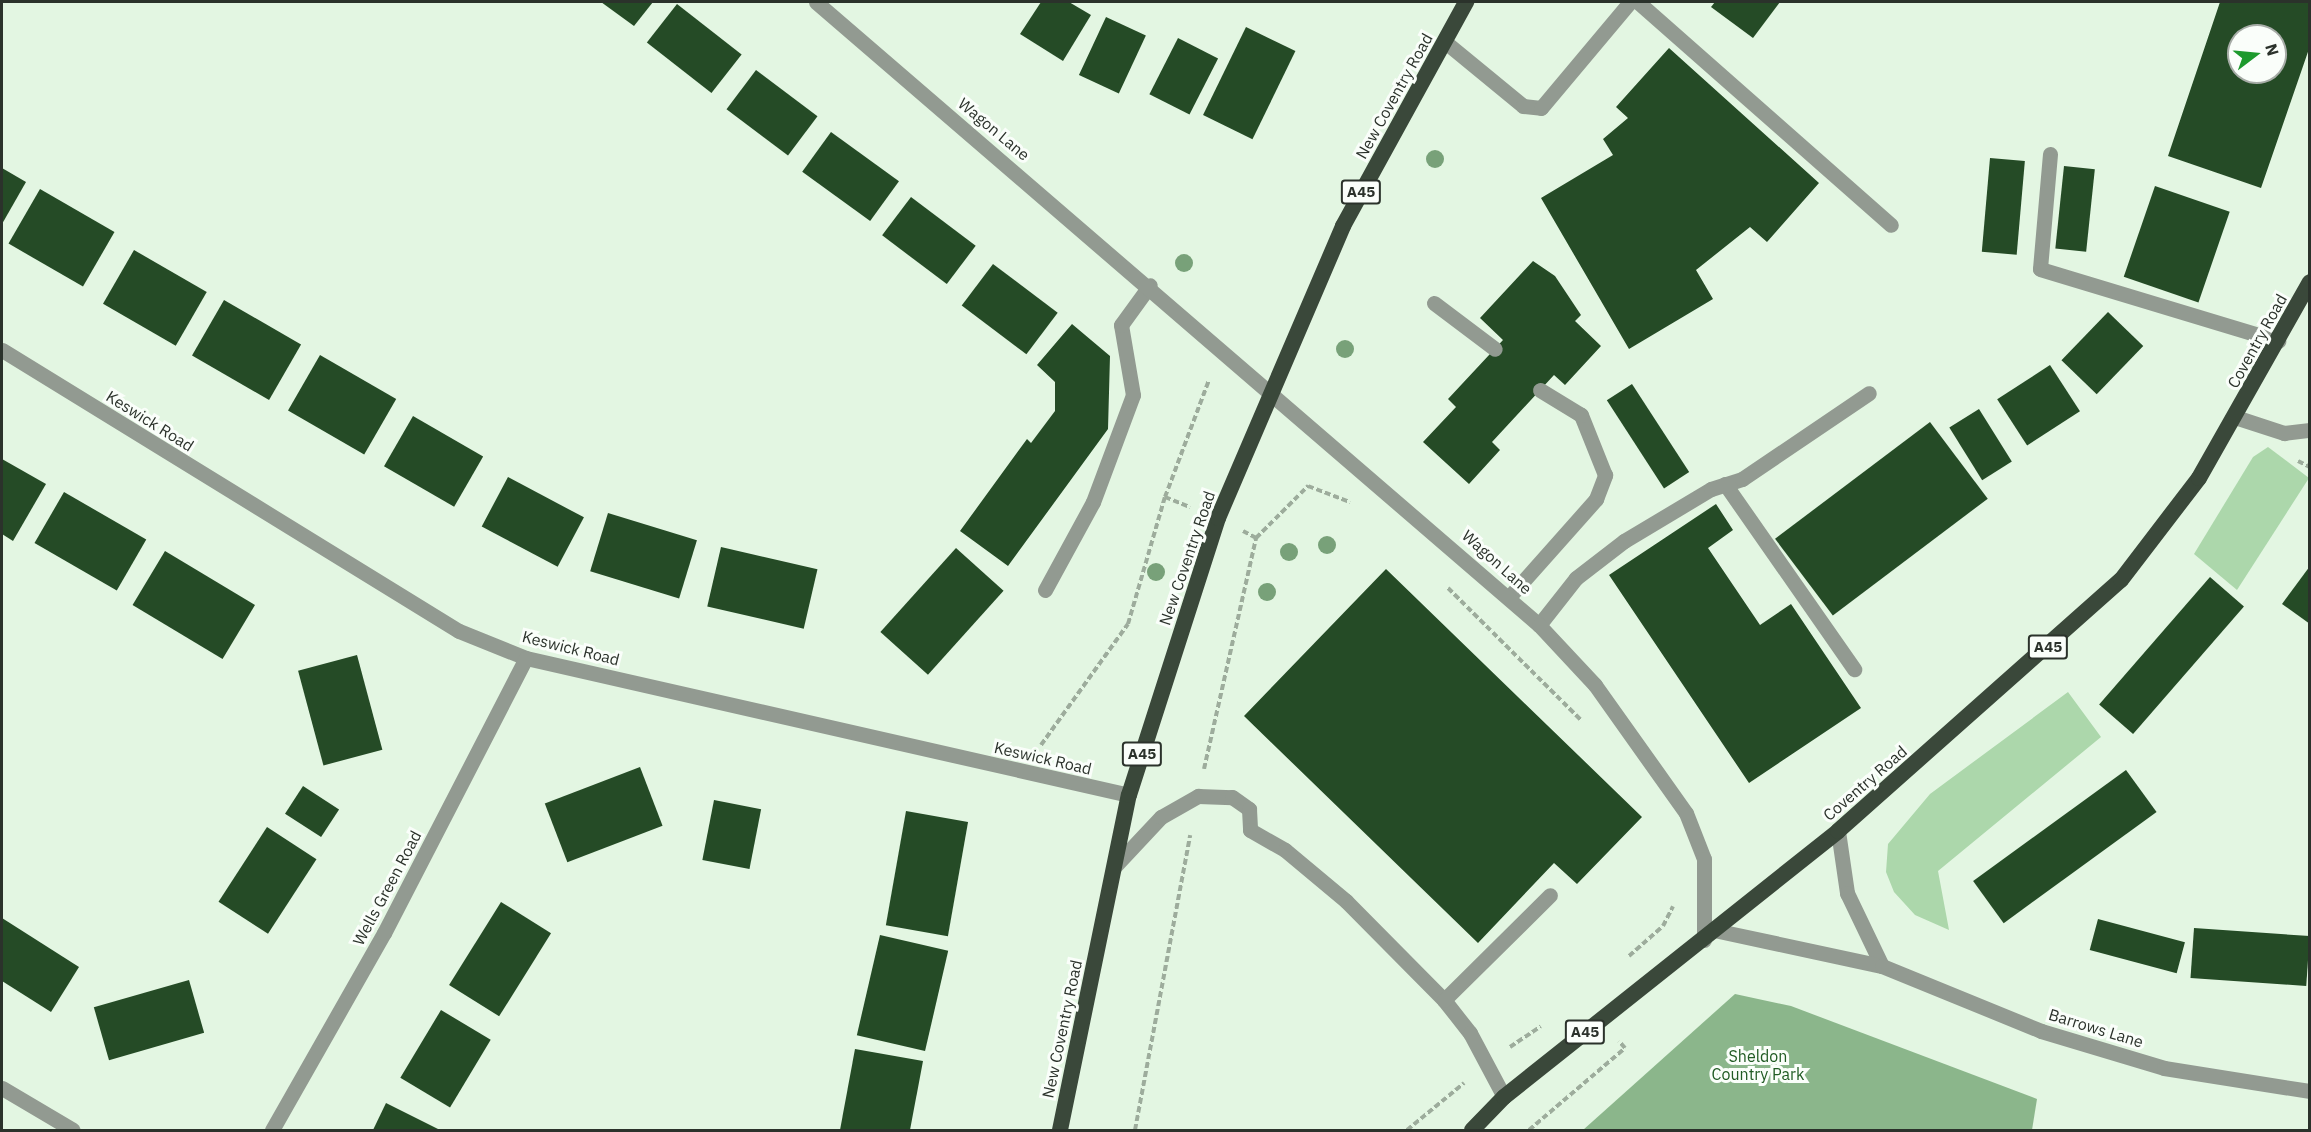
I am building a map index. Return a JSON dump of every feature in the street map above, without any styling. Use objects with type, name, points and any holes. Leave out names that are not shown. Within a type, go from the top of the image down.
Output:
[{"type":"highway","name":"New Coventry Road","points":[[1060,1131],[1129,795],[1218,518],[1274,392],[1343,226],[1466,2]]},
{"type":"highway","name":"Coventry Road","points":[[1472,1131],[1504,1097],[1838,831],[2121,580],[2199,478],[2310,282]]},
{"type":"street","name":"Wagon Lane","points":[[816,2],[1222,347],[1510,596],[1539,625],[1595,685],[1686,813],[1704,859],[1709,935]]},
{"type":"street","points":[[1444,41],[1523,106],[1541,108],[1630,2]]},
{"type":"street","points":[[1638,2],[1891,225]]},
{"type":"street","points":[[2050,154],[2040,269],[2278,341]]},
{"type":"street","points":[[1046,590],[1093,502],[1133,395],[1121,326],[1150,285]]},
{"type":"street","points":[[1434,303],[1495,349]]},
{"type":"street","name":"Keswick Road","points":[[2,350],[459,631],[526,657],[1129,795]]},
{"type":"street","points":[[1510,596],[1596,500],[1605,475],[1581,415],[1540,390]]},
{"type":"street","points":[[1539,625],[1602,556],[1725,484],[1742,479],[1869,393]]},
{"type":"street","points":[[2235,417],[2284,433],[2310,430]]},
{"type":"street","points":[[1725,484],[1854,669]]},
{"type":"street","name":"Wells Green Road","points":[[272,1131],[384,933],[526,657]]},
{"type":"street","points":[[1114,867],[1161,818],[1198,796],[1232,797],[1249,809],[1250,830],[1285,850],[1346,902],[1443,1000],[1470,1033],[1504,1097]]},
{"type":"street","points":[[1838,831],[1847,893],[1882,966]]},
{"type":"street","points":[[1443,1000],[1550,895]]},
{"type":"street","name":"Barrows Lane","points":[[1709,935],[1882,966],[2041,1031],[2164,1068],[2310,1091]]},
{"type":"street","points":[[2,1088],[73,1131]]},
{"type":"path","points":[[1028,773],[1043,742],[1128,624],[1165,497],[1222,347]]},
{"type":"path","points":[[1256,538],[1308,486],[1360,506]]},
{"type":"path","points":[[1438,579],[1551,686],[1589,729]]},
{"type":"path","points":[[1618,965],[1663,926],[1675,901]]},
{"type":"green space","points":[[2268,447],[2309,478],[2237,590],[2194,554],[2253,457]]},
{"type":"green space","points":[[2068,692],[2101,737],[1938,871],[1949,930],[1915,915],[1894,892],[1886,872],[1888,844],[1930,794]]},
{"type":"green space","name":"Sheldon Country Park","points":[[1735,994],[1791,1006],[2037,1099],[2032,1130],[1583,1130]]},
{"type":"building","points":[[601,2],[653,2],[634,26]]},
{"type":"building","points":[[1041,2],[1069,2],[1091,15],[1063,61],[1020,34]]},
{"type":"building","points":[[1715,2],[1780,2],[1753,38],[1711,7]]},
{"type":"building","points":[[2220,2],[2310,2],[2310,46],[2261,188],[2168,156]]},
{"type":"building","points":[[677,4],[742,54],[711,93],[647,43]]},
{"type":"building","points":[[1106,17],[1146,36],[1119,94],[1079,75]]},
{"type":"building","points":[[1246,27],[1295,51],[1252,139],[1203,115]]},
{"type":"building","points":[[1178,38],[1218,58],[1189,115],[1149,94]]},
{"type":"building","points":[[1669,48],[1819,183],[1767,242],[1750,227],[1696,270],[1713,299],[1629,349],[1541,198],[1613,155],[1603,139],[1628,118],[1616,107]]},
{"type":"building","points":[[756,70],[817,116],[788,155],[727,109]]},
{"type":"building","points":[[831,132],[899,181],[870,221],[802,172]]},
{"type":"building","points":[[1990,158],[2025,161],[2017,255],[1982,252]]},
{"type":"building","points":[[2064,166],[2095,169],[2086,252],[2055,249]]},
{"type":"building","points":[[2,168],[26,182],[2,224]]},
{"type":"building","points":[[2155,186],[2230,212],[2198,302],[2124,277]]},
{"type":"building","points":[[40,189],[114,232],[83,287],[8,244]]},
{"type":"building","points":[[911,197],[976,246],[947,284],[882,235]]},
{"type":"building","points":[[134,250],[207,292],[176,346],[103,304]]},
{"type":"building","points":[[1533,261],[1555,276],[1581,315],[1575,321],[1601,346],[1565,385],[1554,375],[1492,442],[1500,450],[1469,484],[1423,442],[1456,407],[1448,399],[1503,340],[1480,318]]},
{"type":"building","points":[[993,264],[1058,313],[1026,354],[962,306]]},
{"type":"building","points":[[224,300],[301,344],[269,400],[192,355]]},
{"type":"building","points":[[2108,312],[2143,346],[2097,394],[2061,360]]},
{"type":"building","points":[[1072,324],[1110,356],[1108,429],[1008,566],[960,531],[1027,439],[1031,443],[1055,411],[1055,382],[1037,365]]},
{"type":"building","points":[[320,355],[396,399],[364,454],[288,410]]},
{"type":"building","points":[[2050,365],[2080,411],[2027,445],[1997,399]]},
{"type":"building","points":[[1632,384],[1689,472],[1664,488],[1607,400]]},
{"type":"building","points":[[1979,409],[2012,462],[1982,480],[1949,428]]},
{"type":"building","points":[[413,416],[483,456],[454,507],[384,466]]},
{"type":"building","points":[[1930,422],[1988,499],[1833,615],[1775,539]]},
{"type":"building","points":[[2,459],[46,484],[13,541],[2,534]]},
{"type":"building","points":[[508,477],[584,517],[558,567],[482,526]]},
{"type":"building","points":[[64,492],[146,540],[117,591],[35,543]]},
{"type":"building","points":[[1716,504],[1733,530],[1708,548],[1760,625],[1791,604],[1861,708],[1749,783],[1609,575]]},
{"type":"building","points":[[608,513],[697,540],[679,599],[590,571]]},
{"type":"building","points":[[721,547],[817,569],[804,629],[707,606]]},
{"type":"building","points":[[956,548],[1004,591],[928,675],[880,632]]},
{"type":"building","points":[[165,551],[255,605],[223,659],[133,605]]},
{"type":"building","points":[[2310,566],[2310,624],[2282,604]]},
{"type":"building","points":[[1386,569],[1642,817],[1577,884],[1554,863],[1478,943],[1244,716]]},
{"type":"building","points":[[2210,577],[2244,607],[2133,734],[2099,705]]},
{"type":"building","points":[[357,655],[382,750],[323,765],[298,671]]},
{"type":"building","points":[[640,767],[663,826],[567,862],[545,804]]},
{"type":"building","points":[[2126,770],[2157,812],[2004,923],[1973,881]]},
{"type":"building","points":[[303,786],[339,809],[321,837],[285,814]]},
{"type":"building","points":[[714,800],[761,809],[749,869],[702,860]]},
{"type":"building","points":[[906,811],[968,822],[948,936],[886,925]]},
{"type":"building","points":[[267,827],[316,859],[268,934],[219,902]]},
{"type":"building","points":[[501,902],[551,933],[499,1016],[449,985]]},
{"type":"building","points":[[2,918],[79,967],[51,1012],[2,981]]},
{"type":"building","points":[[2098,919],[2185,942],[2177,973],[2090,950]]},
{"type":"building","points":[[2194,928],[2310,936],[2306,986],[2191,978]]},
{"type":"building","points":[[880,935],[948,951],[925,1051],[857,1035]]},
{"type":"building","points":[[189,980],[204,1033],[109,1060],[94,1007]]},
{"type":"building","points":[[441,1010],[491,1040],[450,1108],[400,1078]]},
{"type":"building","points":[[855,1049],[923,1061],[910,1130],[840,1130]]},
{"type":"building","points":[[386,1103],[440,1130],[373,1130]]}]
